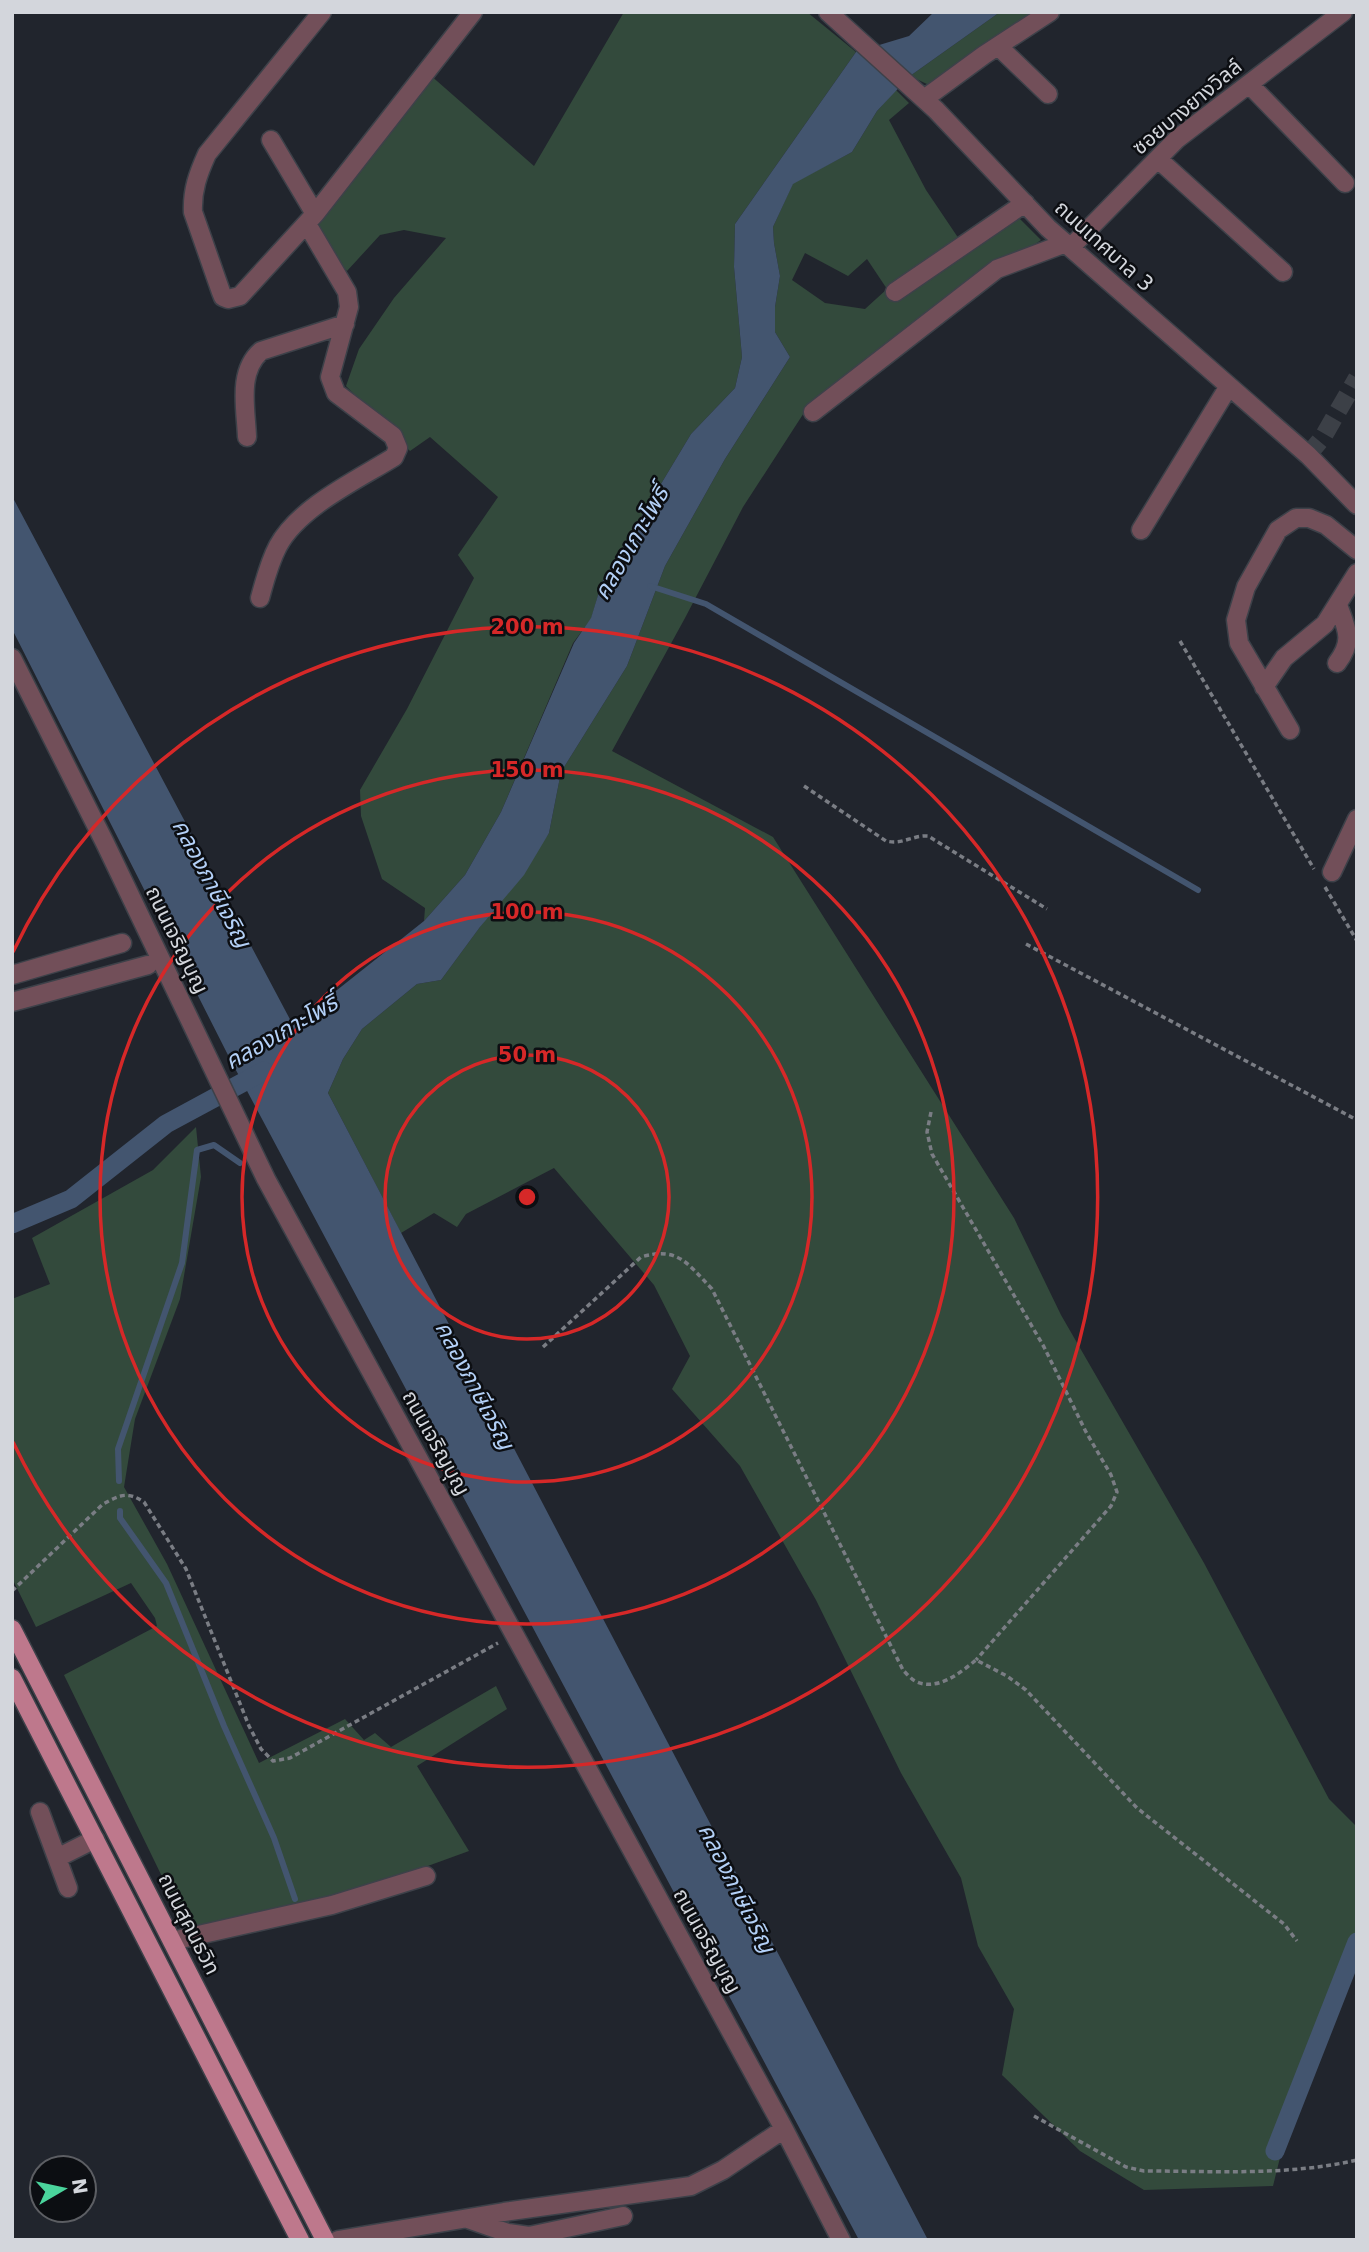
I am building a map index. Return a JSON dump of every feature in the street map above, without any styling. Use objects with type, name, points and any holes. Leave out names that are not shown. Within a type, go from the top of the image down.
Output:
[{"type":"main road","name":"ถนนสุคนธวิท","points":[[12,1629],[325,2240]]},
{"type":"main road","points":[[12,1678],[300,2240]]},
{"type":"street","points":[[322,12],[207,154],[198,173],[193,212],[223,297],[228,299],[240,296],[311,219],[474,12]]},
{"type":"street","name":"ถนนเทศบาล 3","points":[[828,12],[918,94],[1068,245],[1308,455],[1357,505]]},
{"type":"street","points":[[918,94],[1050,12]]},
{"type":"street","name":"ซอยบางยางวิลล์","points":[[1068,245],[1177,139],[1343,12]]},
{"type":"street","points":[[998,46],[1048,94]]},
{"type":"street","points":[[1249,84],[1345,183]]},
{"type":"street","points":[[260,598],[270,563],[288,532],[321,502],[394,457],[398,448],[393,436],[336,393],[332,385],[330,377],[349,307],[347,292],[271,140]]},
{"type":"street","points":[[1158,159],[1283,272]]},
{"type":"street","points":[[895,292],[1025,203]]},
{"type":"street","points":[[813,412],[997,269],[1068,245]]},
{"type":"street","points":[[247,437],[245,381],[252,359],[261,351],[345,324]]},
{"type":"street","points":[[1141,530],[1228,386]]},
{"type":"street","points":[[1290,730],[1239,643],[1236,620],[1246,587],[1278,530],[1296,518],[1309,518],[1326,524],[1357,550]]},
{"type":"street","points":[[1264,687],[1284,658],[1325,624],[1357,573]]},
{"type":"street","points":[[1337,663],[1345,653],[1348,641],[1338,605]]},
{"type":"street","name":"ถนนเจริญบุญ","points":[[12,658],[105,843],[266,1179],[784,2129],[841,2240]]},
{"type":"street","points":[[1323,874],[1357,819]]},
{"type":"street","points":[[12,975],[122,943]]},
{"type":"street","points":[[12,1002],[148,965]]},
{"type":"street","points":[[40,1812],[68,1888]]},
{"type":"street","points":[[57,1858],[95,1839]]},
{"type":"street","points":[[172,1941],[332,1905],[426,1876]]},
{"type":"street","points":[[338,2240],[383,2236],[465,2218],[691,2186],[723,2170],[784,2129]]},
{"type":"street","points":[[465,2218],[508,2233],[529,2236],[623,2216]]},
{"type":"path","points":[[1180,641],[1323,874],[1357,941]]},
{"type":"path","points":[[804,786],[887,841],[897,844],[920,835],[929,836],[1047,909]]},
{"type":"path","points":[[1026,944],[1357,1120]]},
{"type":"path","points":[[543,1347],[641,1257],[659,1252],[675,1255],[692,1268],[712,1289],[903,1670],[915,1681],[934,1684],[956,1676],[975,1660],[1111,1506],[1117,1492],[1111,1475],[1086,1432],[1044,1347],[932,1154],[927,1132],[932,1112]]},
{"type":"path","points":[[12,1591],[103,1504],[120,1496],[133,1495],[144,1502],[186,1569],[249,1726],[261,1749],[273,1761],[290,1758],[500,1642],[511,1628]]},
{"type":"path","points":[[975,1660],[1007,1676],[1026,1690],[1137,1808],[1284,1924],[1297,1941]]},
{"type":"path","points":[[1034,2116],[1126,2167],[1144,2171],[1309,2169],[1357,2160]]},
{"type":"green space","points":[[624,12],[807,12],[856,52],[735,224],[734,267],[742,357],[735,388],[691,434],[602,582],[591,619],[573,643],[501,812],[465,875],[424,921],[425,908],[382,879],[361,816],[360,790],[407,709],[474,578],[458,555],[498,497],[430,437],[410,451],[346,386],[359,349],[394,298],[446,238],[404,230],[380,235],[347,271],[298,219],[421,67],[534,166]]},
{"type":"green space","points":[[1000,12],[1041,12],[929,85],[910,76]]},
{"type":"green space","points":[[896,90],[909,103],[889,120],[926,190],[959,239],[1007,206],[1041,240],[809,405],[743,507],[612,751],[773,837],[1014,1218],[1061,1315],[1204,1563],[1329,1799],[1357,1827],[1357,1958],[1293,2105],[1273,2186],[1144,2190],[1080,2151],[1002,2075],[1014,2009],[978,1946],[961,1878],[901,1773],[816,1600],[740,1466],[672,1389],[690,1356],[654,1285],[554,1168],[466,1214],[457,1227],[434,1213],[401,1233],[328,1093],[343,1059],[362,1029],[417,984],[441,980],[549,833],[561,772],[627,666],[665,566],[725,459],[790,357],[775,332],[775,307],[780,276],[773,227],[793,183],[852,152],[877,111]],"holes":[[[805,253],[848,276],[867,259],[887,289],[865,309],[825,303],[792,280]]]},
{"type":"green space","points":[[196,1127],[201,1177],[180,1299],[135,1419],[124,1487],[167,1564],[259,1763],[345,1719],[364,1740],[375,1733],[391,1747],[496,1686],[507,1709],[417,1766],[469,1851],[403,1875],[317,1901],[188,1930],[64,1675],[157,1626],[155,1618],[131,1583],[36,1627],[12,1578],[12,1299],[50,1284],[32,1238],[153,1170]]},
{"type":"water","name":"คลองภาษีเจริญ","points":[[934,12],[1000,12],[910,76],[877,111],[852,152],[793,184],[773,227],[780,276],[775,307],[775,332],[790,357],[725,459],[665,566],[627,666],[561,772],[549,833],[524,875],[480,927],[441,980],[417,984],[362,1029],[343,1059],[328,1093],[928,2240],[859,2240],[229,1057],[12,629],[12,496],[293,1025],[424,921],[465,875],[501,812],[574,643],[591,618],[602,582],[691,434],[735,388],[742,357],[734,267],[735,224],[856,52],[909,36]]},
{"type":"waterway","points":[[650,586],[706,604],[1198,890]]},
{"type":"waterway","name":"คลองเกาะโพธิ์","points":[[12,1224],[71,1199],[166,1124],[264,1071]]},
{"type":"waterway","points":[[119,1481],[118,1449],[182,1263],[197,1150],[214,1145],[240,1163]]},
{"type":"waterway","points":[[120,1511],[120,1518],[166,1583],[224,1726],[274,1838],[295,1899]]},
{"type":"waterway","points":[[1275,2151],[1357,1942]]},
{"type":"tunnel","points":[[1308,455],[1323,437],[1357,378]]}]
